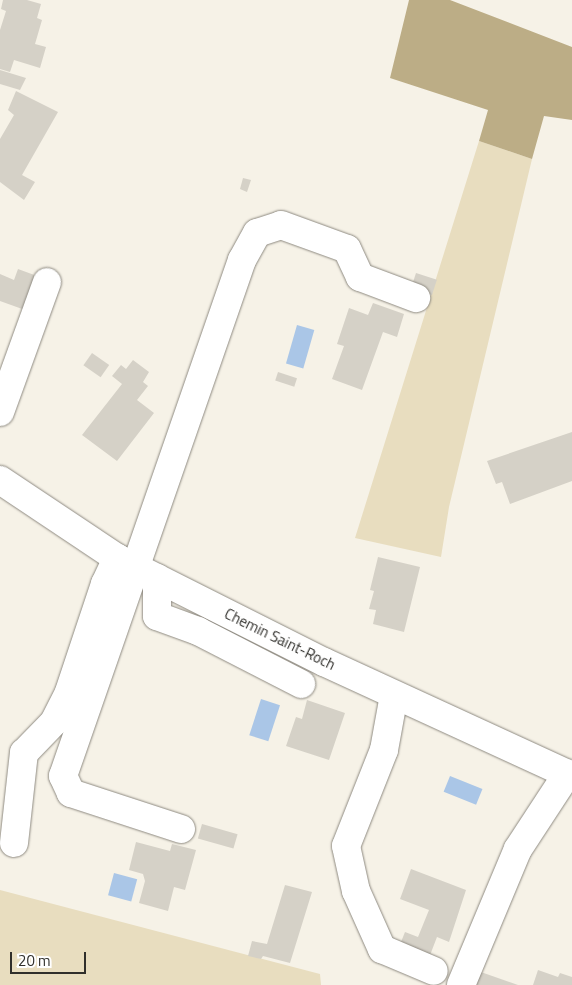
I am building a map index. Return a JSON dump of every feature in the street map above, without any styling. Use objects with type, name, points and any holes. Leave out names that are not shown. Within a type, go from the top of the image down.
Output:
[{"type":"street","points":[[181,829],[71,793],[62,776],[242,260],[257,234],[281,225],[347,249],[360,277],[416,298]]},
{"type":"street","points":[[0,412],[47,282]]},
{"type":"street","name":"Chemin Saint-Roch","points":[[0,480],[136,568],[394,695],[570,775]]},
{"type":"street","points":[[136,568],[158,616],[198,631],[301,684]]},
{"type":"street","points":[[14,843],[24,753],[54,722],[69,692],[105,584],[136,568]]},
{"type":"street","points":[[394,695],[384,750],[346,846],[356,891],[382,950],[434,971]]},
{"type":"street","points":[[461,985],[518,849],[570,775]]},
{"type":"shaded area","points":[[409,0],[450,0],[572,47],[572,120],[544,116],[532,159],[479,141],[488,110],[390,78]]},
{"type":"shaded area","points":[[479,141],[532,159],[449,507],[441,557],[355,538]]},
{"type":"shaded area","points":[[0,890],[320,974],[321,985],[0,985]]},
{"type":"water","points":[[297,325],[314,330],[303,368],[286,363]]},
{"type":"water","points":[[261,699],[280,705],[268,741],[249,735]]},
{"type":"water","points":[[450,776],[482,789],[476,805],[444,792]]},
{"type":"water","points":[[114,873],[137,879],[131,901],[108,895]]},
{"type":"building","points":[[3,0],[27,0],[41,4],[37,18],[42,20],[35,44],[46,47],[40,68],[14,60],[10,72],[0,69],[0,30],[6,11],[1,9]]},
{"type":"building","points":[[0,70],[26,78],[20,90],[0,84]]},
{"type":"building","points":[[16,91],[58,112],[22,175],[35,182],[24,200],[0,182],[0,139],[14,115],[8,110]]},
{"type":"building","points":[[243,178],[251,180],[247,192],[240,189]]},
{"type":"building","points":[[18,269],[37,276],[25,310],[0,301],[0,274],[14,280]]},
{"type":"building","points":[[416,273],[437,280],[432,295],[411,288]]},
{"type":"building","points":[[373,303],[404,314],[397,337],[383,332],[362,390],[332,379],[344,346],[337,344],[349,308],[368,315]]},
{"type":"building","points":[[92,353],[109,365],[101,377],[83,365]]},
{"type":"building","points":[[133,360],[149,372],[143,382],[148,386],[137,400],[154,413],[117,461],[82,435],[122,384],[112,376],[121,365],[126,369]]},
{"type":"building","points":[[278,372],[297,378],[294,387],[275,381]]},
{"type":"building","points":[[572,432],[572,481],[510,504],[502,482],[496,484],[487,461]]},
{"type":"building","points":[[378,557],[420,567],[404,632],[373,624],[376,610],[369,609],[374,591],[370,590]]},
{"type":"building","points":[[307,700],[345,713],[329,760],[286,746],[296,717],[302,719]]},
{"type":"building","points":[[202,824],[238,834],[233,849],[198,838]]},
{"type":"building","points":[[136,842],[170,851],[172,844],[196,850],[185,890],[174,887],[168,911],[139,903],[145,881],[143,874],[129,870]]},
{"type":"building","points":[[411,869],[466,890],[449,942],[437,937],[427,963],[397,952],[405,932],[418,937],[429,910],[400,899]]},
{"type":"building","points":[[285,885],[312,892],[290,963],[263,956],[261,959],[248,956],[252,941],[267,944]]},
{"type":"building","points":[[538,970],[558,977],[560,973],[572,977],[572,985],[533,985]]},
{"type":"building","points":[[478,971],[518,985],[473,985]]}]
